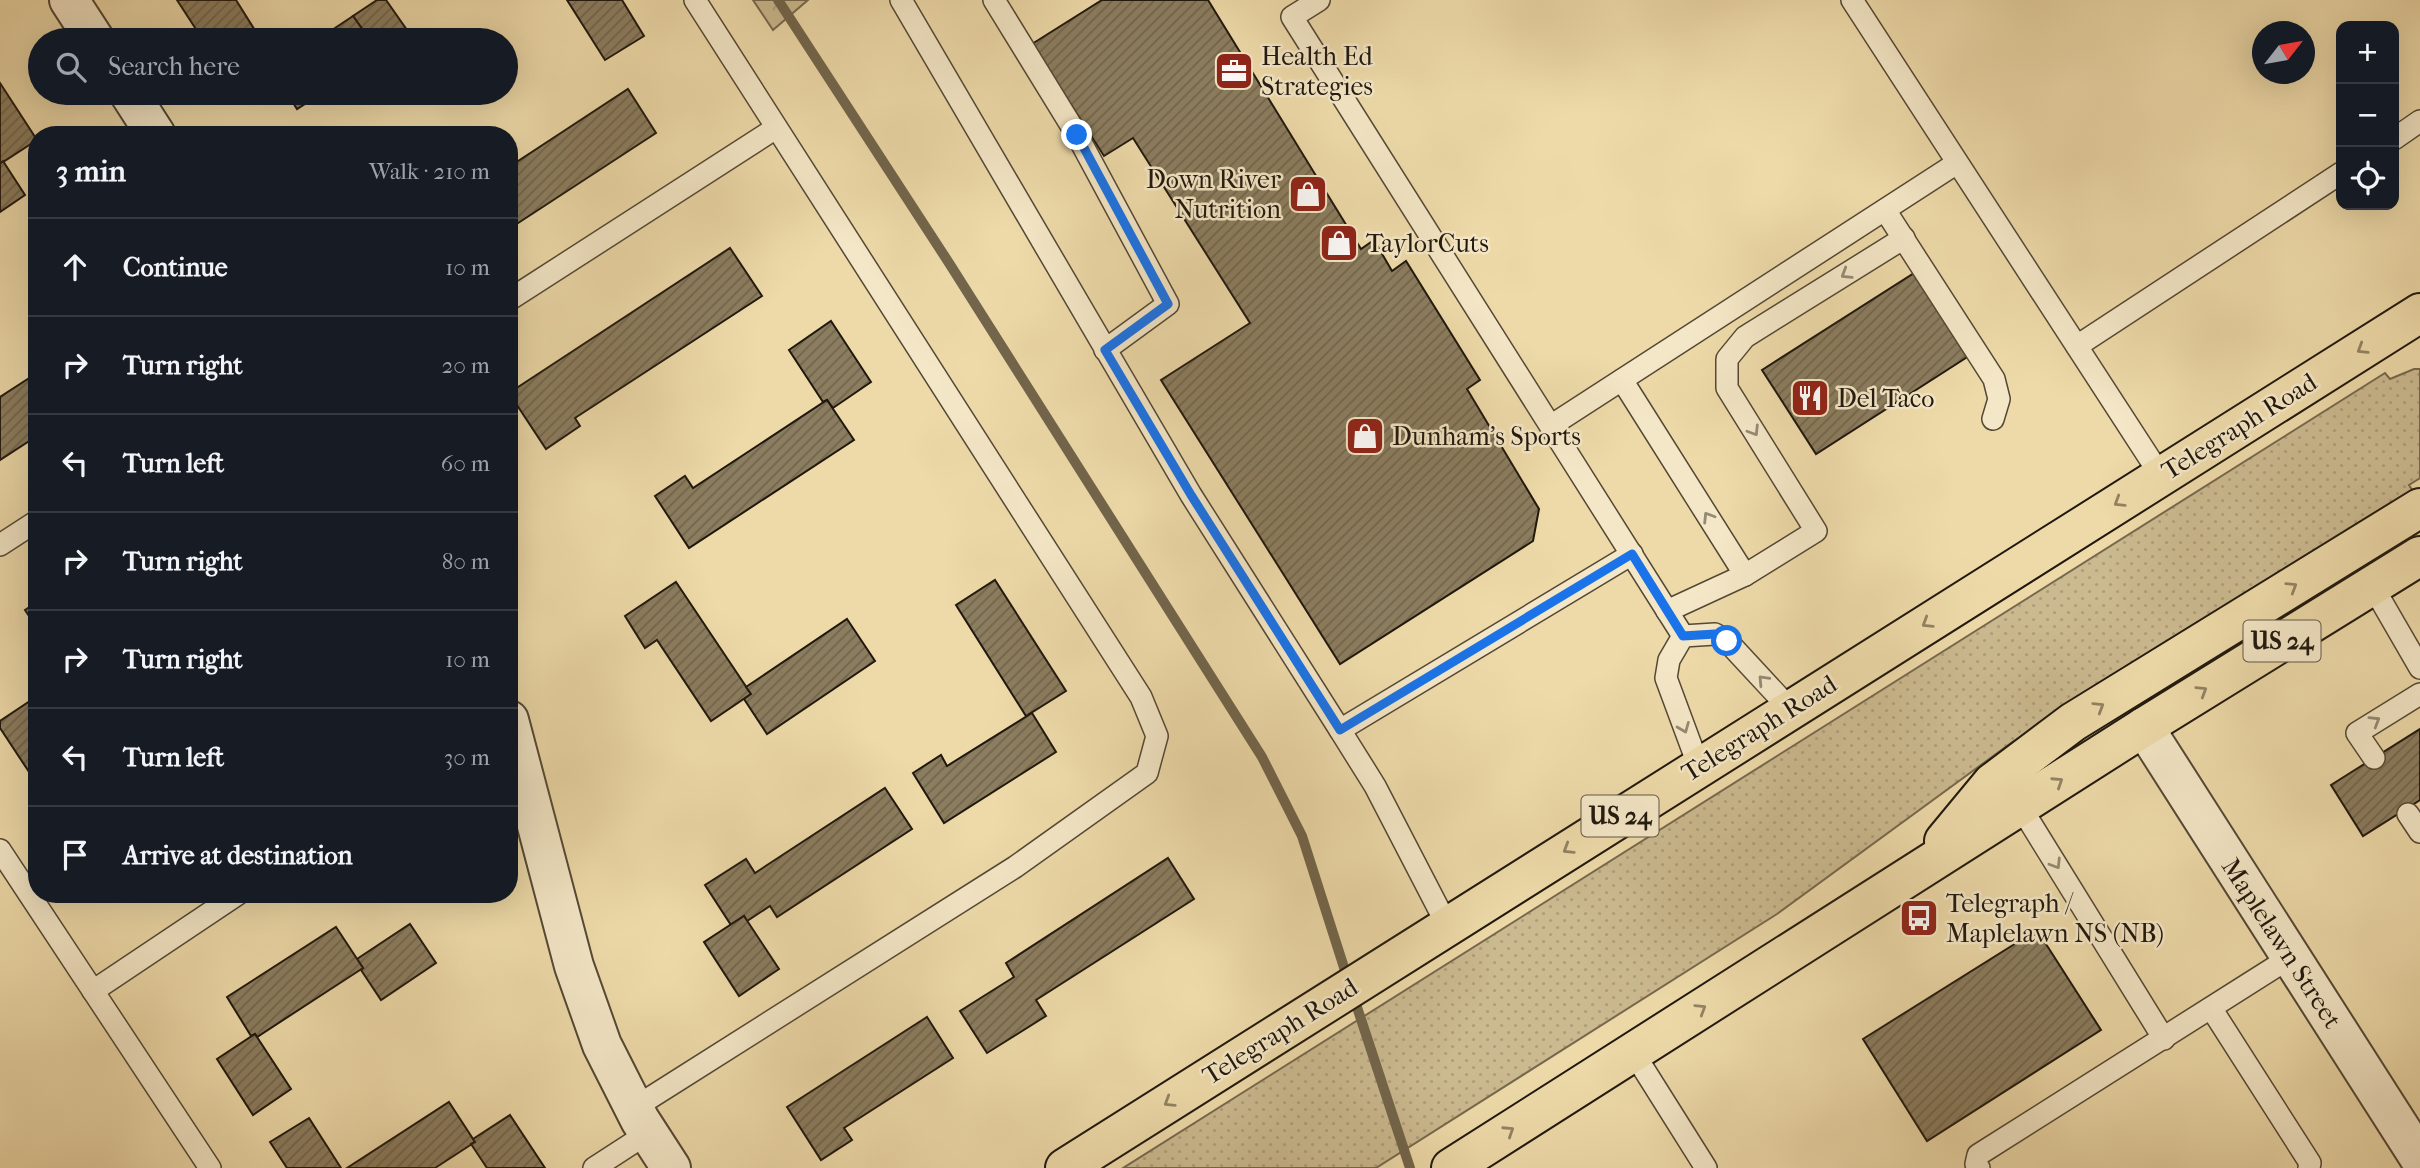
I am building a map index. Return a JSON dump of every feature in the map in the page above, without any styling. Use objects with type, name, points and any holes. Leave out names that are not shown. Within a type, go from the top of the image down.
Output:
[{"type":"main road","name":"Telegraph Road","points":[[1065,1168],[2161,475],[2414,321]]},
{"type":"main road","points":[[1923,867],[1992,783],[2073,722],[2420,508]]},
{"type":"main road","name":"US 24","points":[[1451,1168],[2144,727],[2420,556]]},
{"type":"street","points":[[69,0],[87,28]]},
{"type":"street","points":[[137,105],[150,126]]},
{"type":"street","name":"Maplelawn Street","points":[[2144,727],[2420,1159]]},
{"type":"street","points":[[518,754],[574,966],[602,1045],[641,1121],[671,1168]]},
{"type":"lane","points":[[594,1168],[641,1121],[1147,774],[1157,736],[1141,697],[695,0]]},
{"type":"lane","points":[[901,0],[1191,495],[1375,786],[1447,925]]},
{"type":"lane","points":[[994,0],[1077,135],[1168,304],[1105,350]]},
{"type":"lane","points":[[1319,0],[1293,17],[1683,636]]},
{"type":"lane","points":[[1852,0],[2161,475]]},
{"type":"lane","points":[[2399,136],[2420,121]]},
{"type":"lane","points":[[518,294],[776,128]]},
{"type":"lane","points":[[1552,425],[1957,163]]},
{"type":"lane","points":[[2077,346],[2336,176]]},
{"type":"lane","points":[[1885,210],[1994,379],[1999,400],[1993,419]]},
{"type":"lane","points":[[1667,611],[1745,575],[1816,531],[1727,388],[1727,359],[1745,337],[1904,238]]},
{"type":"lane","points":[[1622,380],[1745,575]]},
{"type":"lane","points":[[0,545],[28,527]]},
{"type":"lane","points":[[1340,730],[1632,554]]},
{"type":"lane","points":[[2372,585],[2420,668]]},
{"type":"lane","points":[[1683,636],[1715,634],[1727,641],[1790,709]]},
{"type":"lane","points":[[1683,636],[1668,660],[1666,678],[1699,766]]},
{"type":"lane","points":[[2374,758],[2357,733],[2420,694]]},
{"type":"lane","points":[[2020,806],[2164,1039]]},
{"type":"lane","points":[[2408,814],[2420,832]]},
{"type":"lane","points":[[0,850],[28,892]]},
{"type":"lane","points":[[35,903],[210,1168]]},
{"type":"lane","points":[[93,991],[225,903]]},
{"type":"lane","points":[[1979,1168],[1976,1164],[1978,1155],[2291,957]]},
{"type":"lane","points":[[2211,1008],[2310,1163],[2309,1168]]},
{"type":"lane","points":[[1633,1052],[1706,1168]]},
{"type":"green space","points":[[753,0],[808,0],[773,30]]},
{"type":"green space","points":[[2420,369],[2420,478],[2409,485],[2414,493],[2011,743],[1777,914],[1376,1168],[1123,1168],[2385,373],[2390,379]]},
{"type":"building","points":[[177,0],[236,0],[254,28],[195,28]]},
{"type":"building","points":[[377,0],[386,0],[406,28],[362,28],[353,16]]},
{"type":"building","points":[[567,0],[622,0],[644,36],[605,60]]},
{"type":"building","points":[[1102,0],[1208,0],[1361,249],[1374,240],[1392,271],[1406,261],[1480,380],[1467,389],[1539,509],[1533,541],[1340,664],[1161,380],[1250,323],[1133,138],[1104,156],[1032,44]]},
{"type":"building","points":[[353,16],[362,28],[335,28]]},
{"type":"building","points":[[0,83],[28,126],[28,146],[0,164]]},
{"type":"building","points":[[628,89],[656,133],[518,223],[518,161]]},
{"type":"building","points":[[3,161],[25,195],[0,212],[0,164]]},
{"type":"building","points":[[730,248],[762,296],[575,418],[580,426],[546,449],[518,407],[518,387]]},
{"type":"building","points":[[1919,270],[1972,354],[1816,454],[1762,370]]},
{"type":"building","points":[[831,321],[871,382],[833,408],[827,400],[823,402],[789,350]]},
{"type":"building","points":[[28,379],[28,442],[0,460],[0,397]]},
{"type":"building","points":[[827,400],[854,440],[689,548],[655,496],[685,476],[693,488]]},
{"type":"building","points":[[995,580],[1066,691],[1026,716],[956,605]]},
{"type":"building","points":[[676,582],[751,694],[711,721],[657,640],[645,648],[625,616]]},
{"type":"building","points":[[847,619],[875,661],[767,734],[744,699],[751,694],[746,687]]},
{"type":"building","points":[[28,702],[28,770],[0,728],[0,721]]},
{"type":"building","points":[[1032,713],[1056,752],[944,823],[913,773],[941,755],[947,766]]},
{"type":"building","points":[[2420,729],[2420,800],[2363,836],[2331,785]]},
{"type":"building","points":[[885,788],[912,829],[777,917],[770,906],[747,921],[744,916],[731,925],[705,885],[746,859],[755,873]]},
{"type":"building","points":[[1168,858],[1194,899],[1036,1000],[1046,1016],[987,1053],[960,1011],[1014,977],[1006,963]]},
{"type":"building","points":[[744,916],[779,969],[739,996],[704,942]]},
{"type":"building","points":[[410,924],[436,963],[381,1000],[361,970],[363,968],[357,959]]},
{"type":"building","points":[[336,927],[363,968],[257,1037],[255,1034],[251,1036],[227,997]]},
{"type":"building","points":[[2037,930],[2101,1030],[1927,1141],[1863,1039]]},
{"type":"building","points":[[927,1017],[953,1058],[844,1128],[852,1140],[821,1160],[787,1107]]},
{"type":"building","points":[[255,1034],[291,1089],[253,1115],[217,1059]]},
{"type":"building","points":[[449,1102],[475,1142],[435,1168],[347,1168]]},
{"type":"building","points":[[510,1115],[545,1168],[487,1168],[471,1144],[475,1142],[473,1139]]},
{"type":"building","points":[[309,1118],[341,1168],[287,1168],[270,1142]]},
{"type":"waterway","points":[[778,0],[949,263],[1262,757],[1302,836],[1348,980]]},
{"type":"waterway","points":[[1353,995],[1410,1168]]},
{"type":"place","name":"Health Ed Strategies","points":[[1234,71]]},
{"type":"place","name":"Down River Nutrition","points":[[1308,194]]},
{"type":"place","name":"TaylorCuts","points":[[1339,243]]},
{"type":"place","name":"Del Taco","points":[[1810,398]]},
{"type":"place","name":"Dunham's Sports","points":[[1365,436]]},
{"type":"place","name":"Telegraph / Maplelawn NS (NB)","points":[[1919,918]]},
{"type":"route","points":[[1077,135],[1168,304],[1105,350],[1191,495],[1340,730],[1632,554],[1683,636],[1715,634],[1727,641]]}]
